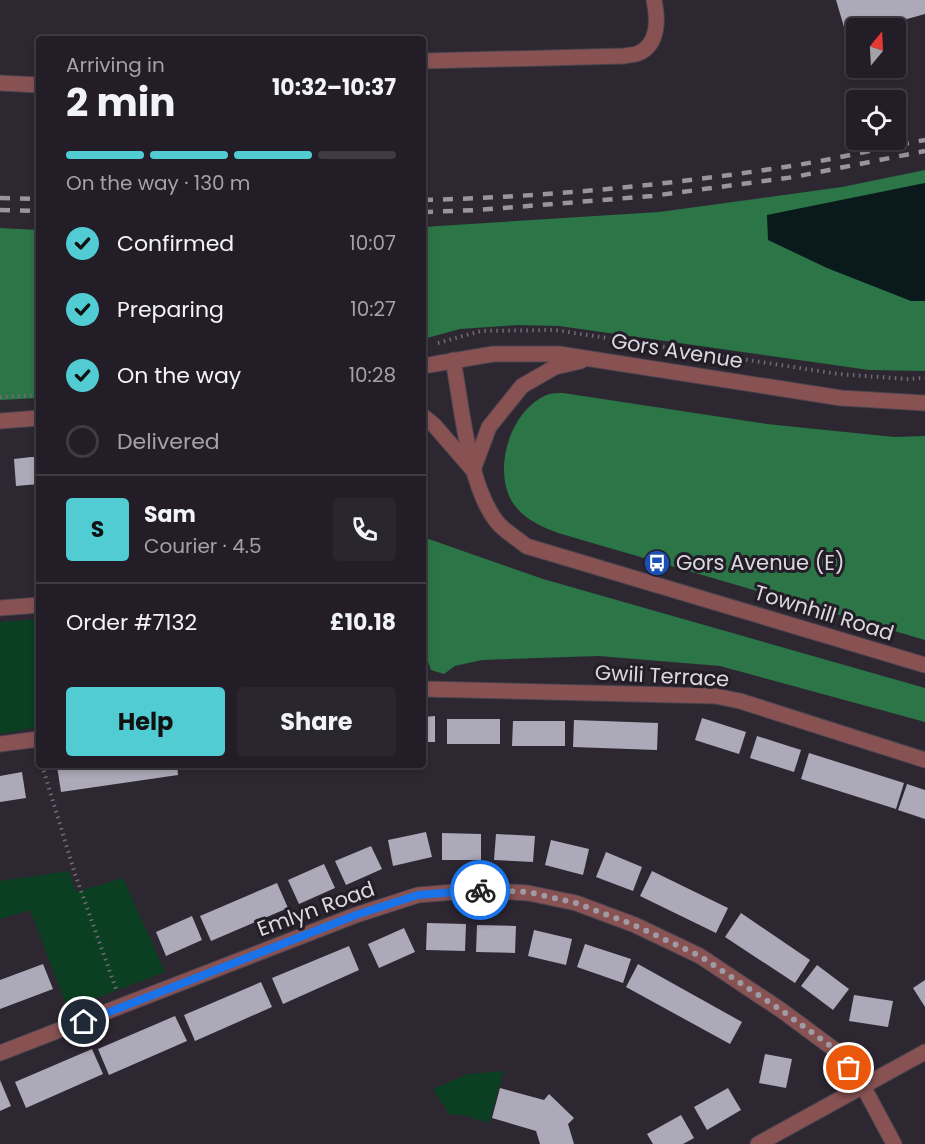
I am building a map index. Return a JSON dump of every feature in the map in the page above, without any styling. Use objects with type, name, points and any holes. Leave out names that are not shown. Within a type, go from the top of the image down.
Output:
[{"type":"street","points":[[426,61],[624,56],[639,53],[653,42],[656,25],[654,0]]},
{"type":"street","points":[[0,83],[36,85]]},
{"type":"street","name":"Gors Avenue","points":[[426,365],[493,354],[559,354],[841,398],[925,403]]},
{"type":"street","points":[[473,470],[489,427],[522,386],[555,367],[591,359]]},
{"type":"street","name":"Townhill Road","points":[[453,360],[473,470],[481,495],[497,523],[526,546],[925,665]]},
{"type":"street","points":[[0,421],[36,418]]},
{"type":"street","name":"Townhill Road","points":[[426,419],[473,470]]},
{"type":"street","points":[[0,608],[36,605]]},
{"type":"street","name":"Gwili Terrace","points":[[426,689],[715,696],[740,701],[925,760]]},
{"type":"street","points":[[0,744],[36,739]]},
{"type":"street","name":"Emlyn Road","points":[[0,1053],[356,915],[418,895],[479,890],[528,892],[576,903],[634,925],[700,956],[781,1010],[836,1050],[863,1086],[894,1144]]},
{"type":"street","points":[[758,1144],[925,1052]]},
{"type":"path","points":[[0,397],[36,395]]},
{"type":"path","points":[[43,768],[75,874],[124,1006]]},
{"type":"green space","points":[[925,170],[925,371],[869,370],[559,326],[517,325],[460,329],[426,338],[426,227],[659,212],[842,187]]},
{"type":"green space","points":[[0,228],[36,230],[36,398],[0,400]]},
{"type":"green space","points":[[563,393],[767,424],[894,437],[925,436],[925,640],[558,533],[529,519],[515,506],[508,492],[504,477],[504,460],[508,443],[524,413],[535,401],[549,394]]},
{"type":"green space","points":[[426,538],[543,579],[925,688],[925,722],[720,666],[599,656],[482,660],[455,666],[444,674],[431,670],[426,656]]},
{"type":"green space","points":[[36,619],[36,728],[0,734],[0,622]]},
{"type":"green space","points":[[69,871],[76,892],[123,878],[165,972],[68,1009],[30,910],[0,919],[0,881]]},
{"type":"green space","points":[[504,1071],[489,1123],[463,1115],[450,1115],[433,1089],[468,1074]]},
{"type":"shaded area","points":[[925,183],[925,301],[911,301],[827,268],[768,240],[767,215]]},
{"type":"building","points":[[836,0],[925,0],[925,14],[906,19],[846,18],[846,34]]},
{"type":"building","points":[[36,457],[36,484],[16,486],[14,459]]},
{"type":"building","points":[[435,716],[435,742],[426,742],[426,717]]},
{"type":"building","points":[[702,718],[746,732],[739,754],[695,740]]},
{"type":"building","points":[[447,719],[500,719],[500,744],[447,744]]},
{"type":"building","points":[[574,720],[658,723],[657,750],[573,747]]},
{"type":"building","points":[[513,721],[565,721],[565,746],[512,746]]},
{"type":"building","points":[[757,736],[801,750],[794,772],[750,758]]},
{"type":"building","points":[[809,753],[904,783],[896,809],[801,779]]},
{"type":"building","points":[[57,768],[177,768],[178,775],[61,792]]},
{"type":"building","points":[[22,772],[26,798],[0,802],[0,776]]},
{"type":"building","points":[[907,784],[925,790],[925,819],[898,810]]},
{"type":"building","points":[[426,832],[432,857],[393,866],[388,840]]},
{"type":"building","points":[[442,833],[481,834],[481,860],[442,860]]},
{"type":"building","points":[[496,834],[535,836],[533,862],[494,860]]},
{"type":"building","points":[[551,840],[589,849],[583,875],[545,865]]},
{"type":"building","points":[[371,846],[382,869],[346,885],[335,861]]},
{"type":"building","points":[[606,852],[642,867],[633,891],[596,877]]},
{"type":"building","points":[[324,864],[335,888],[299,904],[288,880]]},
{"type":"building","points":[[652,871],[728,908],[716,933],[640,896]]},
{"type":"building","points":[[277,883],[288,908],[211,941],[200,916]]},
{"type":"building","points":[[741,913],[810,960],[795,983],[725,937]]},
{"type":"building","points":[[192,916],[202,940],[166,956],[156,932]]},
{"type":"building","points":[[427,923],[466,924],[465,951],[426,950]]},
{"type":"building","points":[[477,925],[516,926],[515,953],[476,952]]},
{"type":"building","points":[[404,928],[415,952],[379,968],[368,944]]},
{"type":"building","points":[[534,930],[572,939],[566,965],[528,956]]},
{"type":"building","points":[[585,944],[631,959],[623,983],[577,967]]},
{"type":"building","points":[[349,946],[359,970],[283,1004],[272,978]]},
{"type":"building","points":[[43,964],[53,989],[0,1009],[0,980]]},
{"type":"building","points":[[638,964],[742,1022],[730,1044],[626,987]]},
{"type":"building","points":[[817,965],[849,989],[833,1010],[801,986]]},
{"type":"building","points":[[925,980],[925,1007],[913,988]]},
{"type":"building","points":[[261,982],[272,1007],[195,1041],[184,1015]]},
{"type":"building","points":[[854,995],[893,1001],[888,1027],[849,1021]]},
{"type":"building","points":[[175,1016],[187,1041],[109,1075],[98,1049]]},
{"type":"building","points":[[92,1049],[103,1074],[26,1108],[15,1082]]},
{"type":"building","points":[[765,1054],[792,1059],[786,1088],[759,1083]]},
{"type":"building","points":[[0,1080],[11,1106],[0,1111]]},
{"type":"building","points":[[500,1088],[544,1100],[549,1094],[574,1118],[568,1124],[574,1144],[540,1144],[536,1131],[492,1118]]},
{"type":"building","points":[[728,1088],[741,1110],[707,1130],[694,1107]]},
{"type":"building","points":[[681,1115],[694,1138],[683,1144],[653,1144],[647,1134]]},
{"type":"railway","points":[[426,200],[561,193],[699,179],[808,163],[925,140]]},
{"type":"railway","points":[[426,212],[652,196],[794,177],[925,151]]},
{"type":"railway","points":[[0,198],[36,199]]},
{"type":"railway","points":[[0,210],[36,211]]},
{"type":"way so far","points":[[480,890],[528,892],[576,903],[634,925],[700,956],[836,1050],[849,1068]]},
{"type":"place","name":"Gors Avenue (E)","points":[[657,563]]},
{"type":"route","points":[[84,1022],[356,915],[418,895],[480,890]]}]
